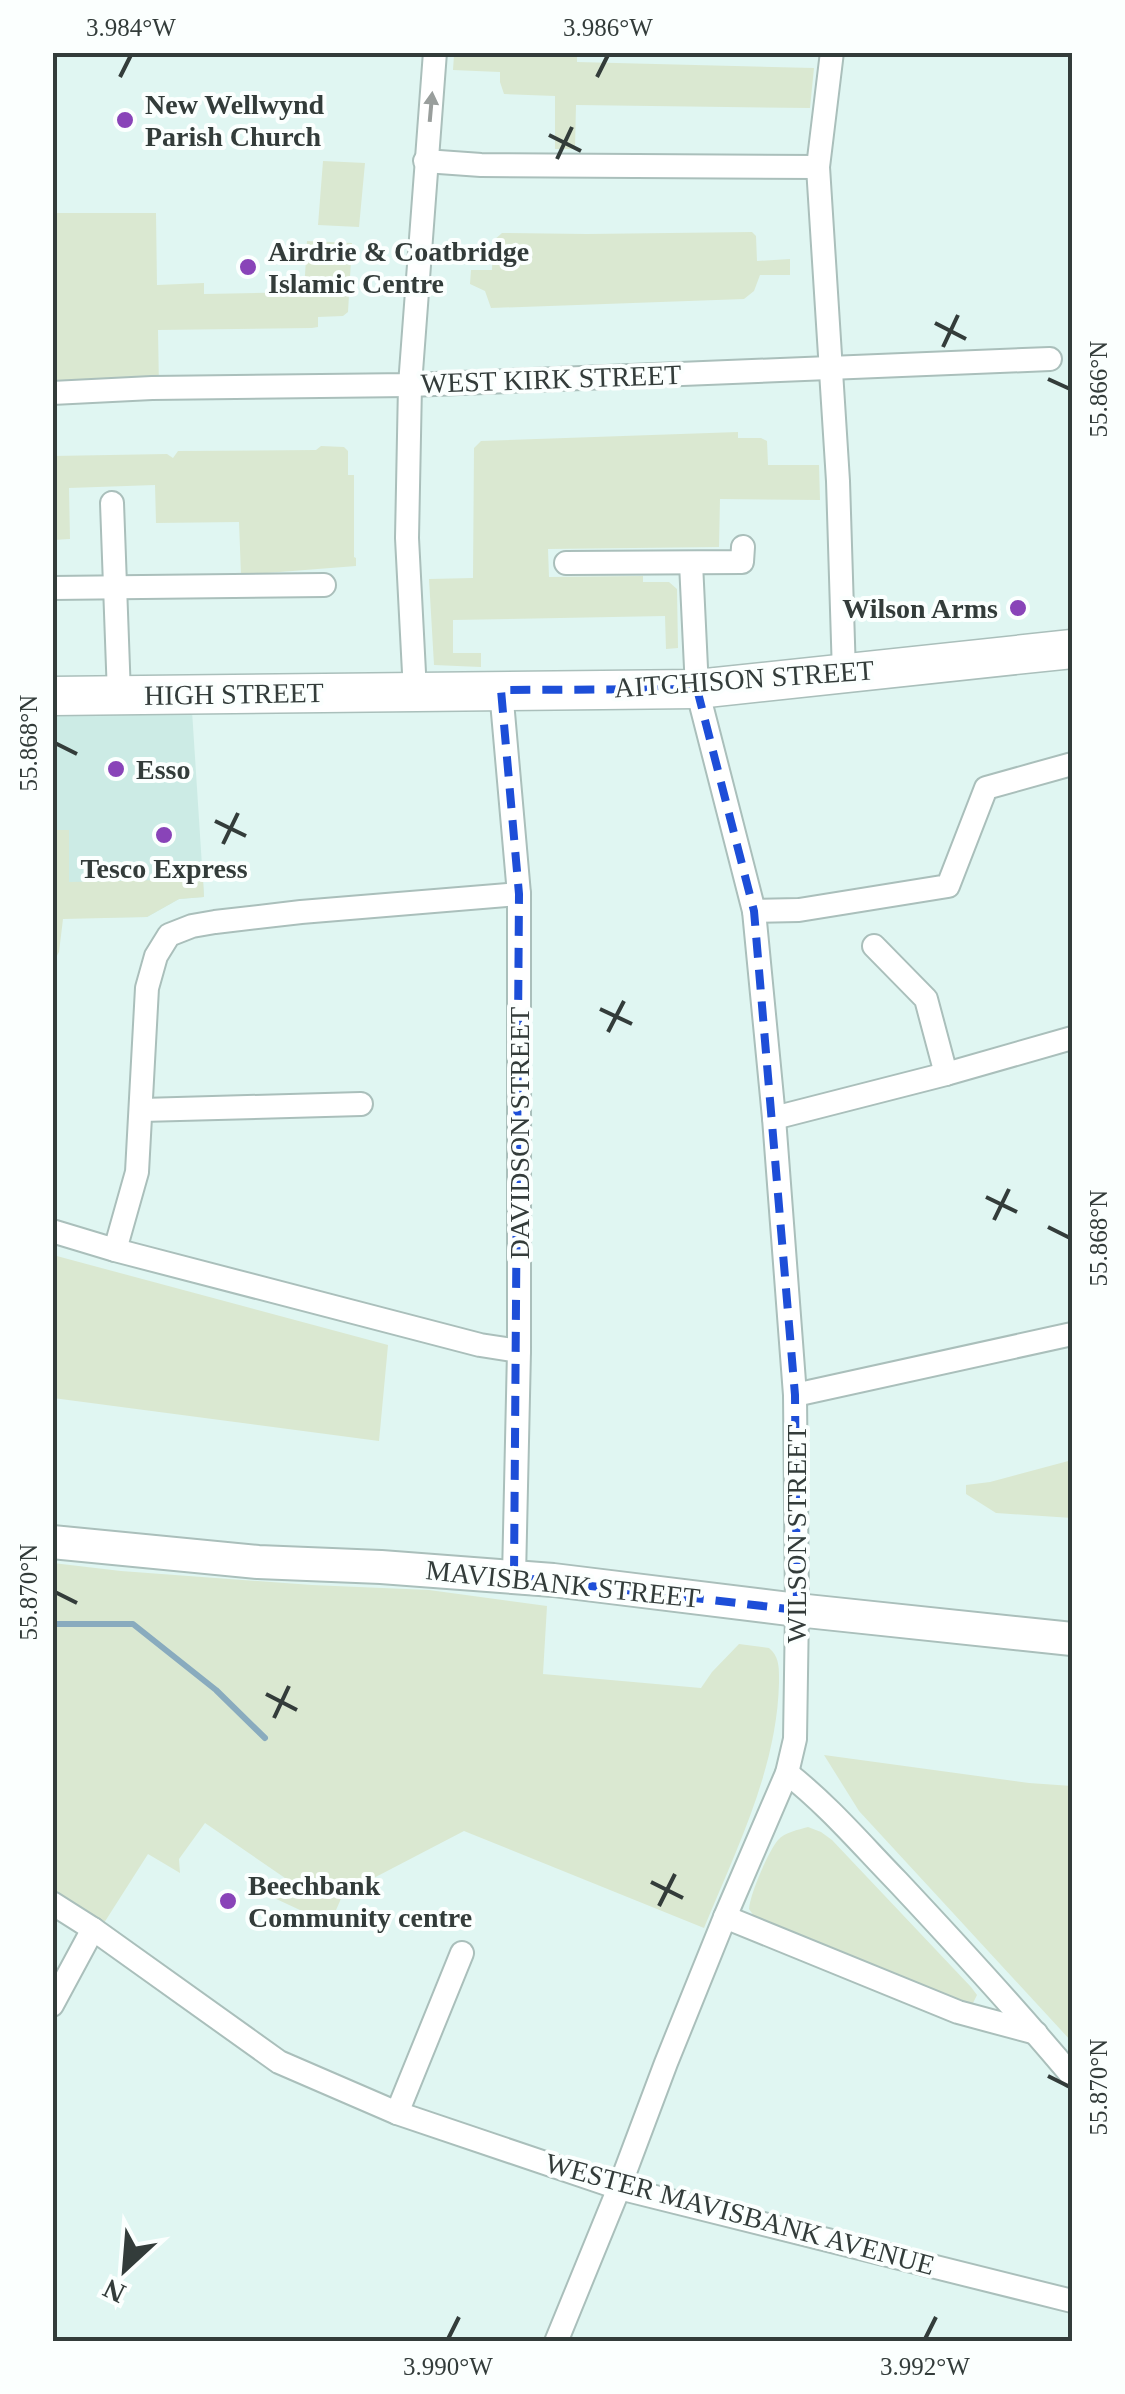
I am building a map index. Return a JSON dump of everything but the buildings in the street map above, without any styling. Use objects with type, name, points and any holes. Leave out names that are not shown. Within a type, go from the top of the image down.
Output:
[{"type":"main road","name":"AITCHISON STREET","points":[[416,692],[697,688],[1072,649]]},
{"type":"main road","name":"HIGH STREET","points":[[52,696],[416,692]]},
{"type":"street","points":[[416,692],[408,538],[410,384],[435,52]]},
{"type":"street","points":[[832,52],[818,167],[844,674]]},
{"type":"street","points":[[426,161],[480,165],[818,167]]},
{"type":"street","name":"WEST KIRK STREET","points":[[52,393],[410,384],[1050,359]]},
{"type":"street","points":[[112,502],[118,695]]},
{"type":"street","points":[[566,563],[742,562],[742,547]]},
{"type":"street","name":"WILSON STREET","points":[[556,2342],[724,1917],[787,1773],[795,1739],[795,1395],[774,1118],[754,911],[697,688],[692,563]]},
{"type":"street","points":[[52,588],[324,586]]},
{"type":"street","name":"DAVIDSON STREET","points":[[500,690],[519,894],[514,1577]]},
{"type":"street","points":[[754,911],[800,910],[948,886],[986,788],[1072,764]]},
{"type":"street","points":[[115,1250],[137,1172],[146,988],[156,956],[170,936],[192,926],[215,922],[519,894]]},
{"type":"street","points":[[874,946],[926,999],[946,1074]]},
{"type":"street","points":[[774,1118],[1072,1038]]},
{"type":"street","points":[[142,1110],[360,1104]]},
{"type":"street","points":[[52,1232],[480,1345],[518,1350]]},
{"type":"street","points":[[795,1395],[1072,1334]]},
{"type":"street","name":"MAVISBANK STREET","points":[[52,1542],[258,1562],[514,1577],[1072,1639]]},
{"type":"street","points":[[787,1773],[816,1796],[1072,2076]]},
{"type":"street","name":"WESTER MAVISBANK AVENUE","points":[[52,1902],[279,2062],[397,2112],[619,2188],[1072,2301]]},
{"type":"street","points":[[724,1917],[958,2012],[1036,2033]]},
{"type":"street","points":[[52,2005],[93,1929]]},
{"type":"street","points":[[397,2112],[462,1953]]},
{"type":"highlighted area","points":[[697,689],[754,911],[795,1395],[797,1610],[514,1577],[519,894],[501,690]]},
{"type":"shaded area","points":[[499,52],[570,53],[577,57],[577,62],[814,68],[810,108],[576,105],[575,149],[555,149],[555,96],[504,94],[500,72],[453,70],[454,55],[498,57]]},
{"type":"shaded area","points":[[323,161],[365,163],[359,227],[318,225]]},
{"type":"shaded area","points":[[53,213],[156,213],[157,285],[204,283],[204,294],[304,292],[307,241],[352,243],[348,312],[343,316],[318,317],[318,327],[312,328],[158,330],[159,388],[53,393]]},
{"type":"shaded area","points":[[752,232],[756,236],[757,261],[790,259],[790,275],[760,275],[754,291],[744,299],[491,308],[485,291],[470,284],[471,270],[492,270],[493,241],[502,233]]},
{"type":"shaded area","points":[[738,432],[738,438],[767,441],[768,465],[819,465],[820,500],[720,499],[719,547],[548,549],[549,577],[643,576],[643,582],[669,582],[677,589],[678,648],[666,649],[665,616],[453,620],[453,653],[481,653],[481,667],[434,665],[429,579],[473,578],[474,448],[481,441]]},
{"type":"shaded area","points":[[321,446],[344,447],[348,451],[348,475],[354,475],[356,566],[241,575],[239,522],[156,523],[155,485],[69,488],[70,539],[53,540],[52,456],[167,454],[173,458],[178,451],[316,450]]},
{"type":"shaded area","points":[[191,695],[204,897],[179,899],[147,917],[53,918],[52,697]]},
{"type":"shaded area","points":[[53,830],[69,830],[69,882],[203,879],[204,897],[179,899],[147,917],[63,919],[59,952],[53,963]]},
{"type":"shaded area","points":[[53,1255],[388,1345],[379,1441],[53,1398]]},
{"type":"shaded area","points":[[1072,1460],[1072,1518],[996,1513],[966,1494],[966,1485]]},
{"type":"shaded area","points":[[53,1563],[312,1585],[429,1590],[547,1606],[543,1674],[701,1688],[739,1644],[769,1648],[777,1659],[779,1673],[771,1747],[753,1808],[704,1928],[464,1831],[343,1894],[330,1924],[272,1897],[285,1878],[205,1823],[179,1859],[180,1873],[148,1854],[104,1923],[53,1889]]},
{"type":"shaded area","points":[[824,1755],[1072,1786],[1072,2042],[859,1811]]},
{"type":"shaded area","points":[[808,1827],[832,1840],[971,1987],[977,1995],[972,2005],[756,1919],[749,1909],[750,1902],[769,1854],[781,1837]]},
{"type":"waterway","points":[[52,1624],[133,1624],[216,1690],[265,1738]]},
{"type":"place","name":"New Wellwynd Parish Church","points":[[125,120]]},
{"type":"place","name":"Airdrie & Coatbridge Islamic Centre","points":[[248,267]]},
{"type":"place","name":"Wilson Arms","points":[[1018,608]]},
{"type":"place","name":"Esso","points":[[116,769]]},
{"type":"place","name":"Tesco Express","points":[[164,835]]},
{"type":"place","name":"Beechbank Community centre","points":[[228,1901]]}]
